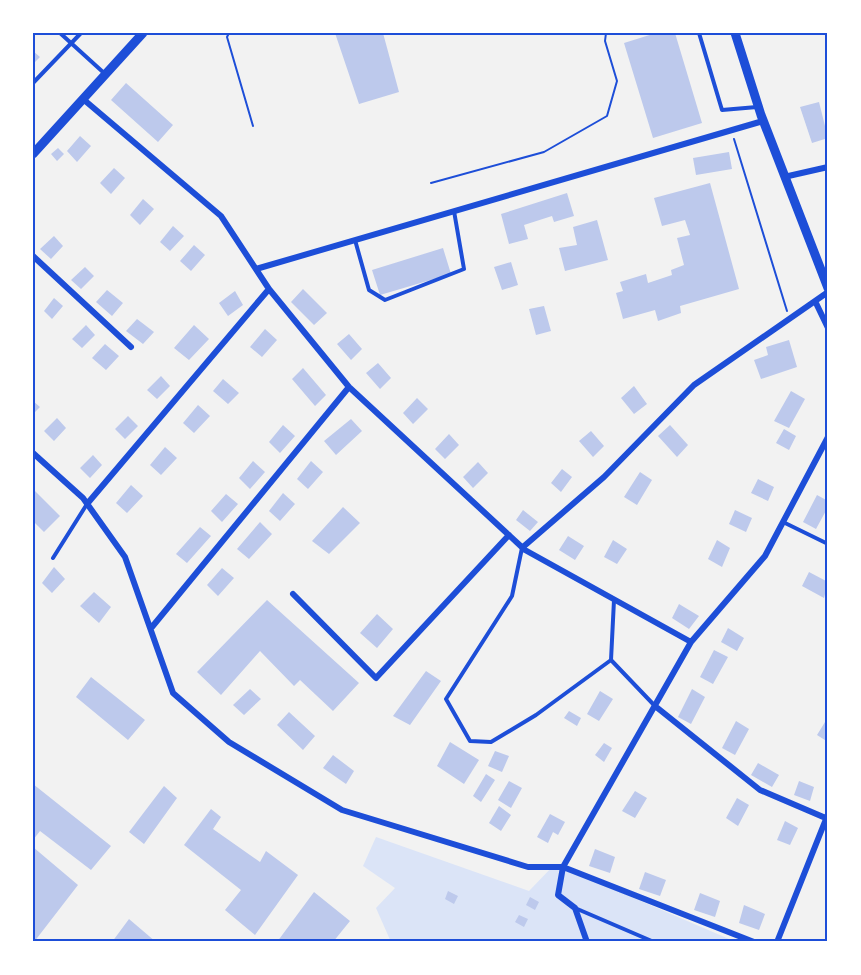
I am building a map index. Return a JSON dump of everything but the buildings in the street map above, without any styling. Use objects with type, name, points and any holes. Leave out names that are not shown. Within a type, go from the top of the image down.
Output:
[{"type":"main road","points":[[33,154],[142,33]]},
{"type":"main road","points":[[735,33],[763,121],[828,290]]},
{"type":"street","points":[[83,99],[221,216],[269,289],[348,387],[509,535],[523,547],[691,642]]},
{"type":"street","points":[[256,269],[763,121]]},
{"type":"street","points":[[784,177],[828,167]]},
{"type":"street","points":[[33,256],[131,347]]},
{"type":"street","points":[[87,504],[269,289]]},
{"type":"street","points":[[523,547],[604,477],[694,385],[828,290]]},
{"type":"street","points":[[815,301],[828,328]]},
{"type":"street","points":[[152,627],[348,387]]},
{"type":"street","points":[[587,942],[575,908],[558,895],[563,867],[691,642],[765,556],[828,436]]},
{"type":"street","points":[[33,453],[87,504],[125,557],[152,627],[173,693],[229,742],[342,810],[528,867],[563,867],[754,942]]},
{"type":"street","points":[[293,594],[376,678],[509,535]]},
{"type":"street","points":[[655,706],[760,790],[827,817],[777,942]]},
{"type":"lane","points":[[60,33],[105,74]]},
{"type":"lane","points":[[33,83],[81,33]]},
{"type":"lane","points":[[699,33],[722,110],[759,107]]},
{"type":"lane","points":[[355,240],[369,290],[385,300],[464,269],[454,211]]},
{"type":"lane","points":[[53,558],[87,504]]},
{"type":"lane","points":[[783,522],[828,544]]},
{"type":"lane","points":[[523,547],[512,596],[446,699],[470,741],[491,742],[536,715],[611,660]]},
{"type":"lane","points":[[614,600],[611,660],[655,706]]},
{"type":"lane","points":[[575,908],[654,942]]},
{"type":"path","points":[[229,33],[226,37],[253,126]]},
{"type":"path","points":[[432,183],[544,152],[607,116],[617,81],[605,41],[606,33]]},
{"type":"path","points":[[731,130],[790,318]]},
{"type":"shaded area","points":[[376,837],[529,891],[555,864],[736,942],[391,942],[376,908],[395,888],[363,866]]}]
